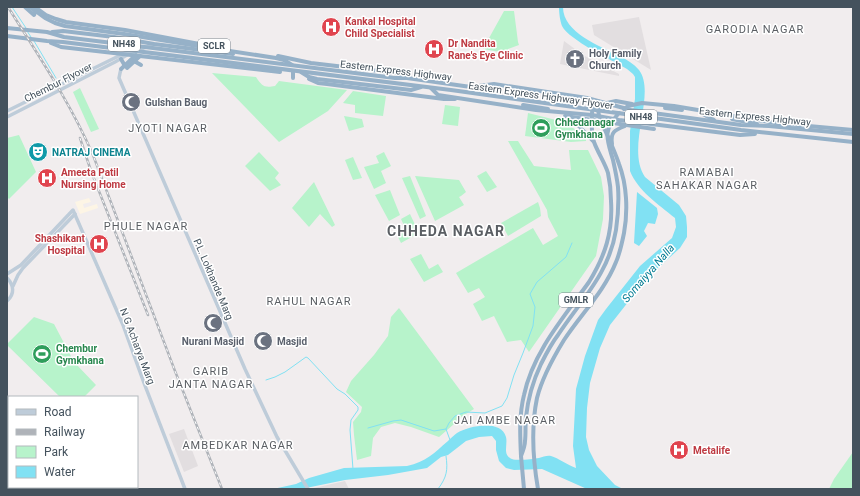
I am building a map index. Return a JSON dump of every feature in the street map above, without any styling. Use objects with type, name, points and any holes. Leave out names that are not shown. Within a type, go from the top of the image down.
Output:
[{"type":"highway","points":[[25,7],[34,15],[37,7]]},
{"type":"highway","name":"SCLR","points":[[30,7],[44,18],[65,26],[284,60],[309,77],[317,79],[411,90],[423,87]]},
{"type":"highway","name":"SCLR","points":[[37,7],[46,15],[66,22],[125,30],[204,45],[279,56],[311,63],[396,73],[407,78]]},
{"type":"highway","name":"NH48","points":[[7,28],[47,32],[64,37],[310,70]]},
{"type":"highway","points":[[47,32],[63,31],[114,37],[154,44],[276,60],[299,65],[310,70]]},
{"type":"highway","name":"NH48","points":[[7,36],[201,56]]},
{"type":"highway","points":[[46,41],[61,47],[114,53],[123,56],[138,56],[274,72],[310,70]]},
{"type":"highway","points":[[123,56],[124,68]]},
{"type":"highway","points":[[124,68],[138,56]]},
{"type":"highway","points":[[124,68],[138,56]]},
{"type":"highway","points":[[299,65],[300,56]]},
{"type":"highway","points":[[134,61],[141,65]]},
{"type":"highway","name":"Eastern Express Highway","points":[[310,70],[407,78],[471,87],[494,84],[598,101]]},
{"type":"highway","name":"Eastern Express Highway","points":[[310,70],[431,88]]},
{"type":"highway","points":[[293,72],[293,78]]},
{"type":"highway","points":[[304,74],[309,79],[318,83],[452,100],[468,98],[563,111],[586,109]]},
{"type":"highway","points":[[431,88],[438,95],[536,110],[592,115],[619,120],[740,135],[768,134]]},
{"type":"highway","name":"Eastern Express Highway Flyover","points":[[431,88],[768,134]]},
{"type":"highway","name":"GMLR","points":[[524,489],[520,441],[520,417],[524,394],[531,372],[540,353],[553,332],[594,274],[603,257],[608,238],[611,217],[610,185],[606,167],[594,141],[591,121],[593,100]]},
{"type":"highway","name":"NH48","points":[[598,101],[607,103]]},
{"type":"highway","name":"GMLR","points":[[538,489],[535,474],[534,430],[538,397],[548,369],[564,340],[601,290],[616,262],[624,231],[625,195],[622,172],[601,122],[598,101]]},
{"type":"highway","points":[[607,103],[616,101],[646,105],[701,113],[769,126]]},
{"type":"highway","points":[[521,456],[525,441],[529,395],[537,375],[557,335],[599,276],[608,259],[614,240],[619,208],[619,197],[616,175],[607,142],[608,131],[612,121],[621,110],[628,106],[642,102],[775,123],[853,130]]},
{"type":"highway","name":"Eastern Express Highway","points":[[607,103],[631,110],[741,125],[769,126],[853,134]]},
{"type":"highway","points":[[558,112],[579,126],[594,141]]},
{"type":"highway","points":[[701,113],[718,122]]},
{"type":"highway","points":[[565,116],[654,129]]},
{"type":"highway","points":[[613,149],[611,140],[613,132],[619,128],[627,126]]},
{"type":"highway","name":"Eastern Express Highway","points":[[768,134],[853,142]]},
{"type":"main road","points":[[123,56],[147,43]]},
{"type":"main road","points":[[114,60],[154,44]]},
{"type":"main road","name":"Chembur Flyover","points":[[7,111],[114,60]]},
{"type":"main road","name":"Chembur Flyover","points":[[7,117],[114,60]]},
{"type":"main road","name":"P.L. Lokhande Marg","points":[[124,68],[120,73],[119,78],[238,354],[277,437],[308,489]]},
{"type":"main road","points":[[7,274],[21,265],[74,212]]},
{"type":"main road","points":[[7,301],[12,294],[13,286],[18,274],[74,212]]},
{"type":"main road","name":"N G Acharya Marg","points":[[74,212],[123,325],[185,489]]},
{"type":"main road","points":[[7,278],[13,286]]},
{"type":"shaded area","points":[[639,17],[651,70],[594,35],[592,25]]},
{"type":"shaded area","points":[[564,41],[583,55],[619,74],[619,76],[560,64]]},
{"type":"shaded area","points":[[89,198],[91,202],[83,204],[84,208],[97,204],[98,208],[80,214],[75,202]]},
{"type":"shaded area","points":[[184,429],[198,466],[184,472],[169,434]]},
{"type":"shaded area","points":[[345,481],[349,489],[314,489],[314,488]]},
{"type":"green space","points":[[504,11],[514,11],[519,45],[508,49],[506,53],[483,49]]},
{"type":"green space","points":[[212,73],[256,77],[262,84],[268,87],[275,86],[279,81],[347,90],[328,111],[279,142]]},
{"type":"green space","points":[[80,88],[99,129],[91,132],[73,92]]},
{"type":"green space","points":[[353,91],[386,96],[383,116],[355,113],[355,105],[343,103]]},
{"type":"green space","points":[[445,105],[460,107],[458,126],[442,124]]},
{"type":"green space","points":[[528,113],[564,122],[576,130],[586,139],[586,141],[571,142],[525,136]]},
{"type":"green space","points":[[344,116],[362,119],[364,127],[349,131]]},
{"type":"green space","points":[[19,135],[36,172],[9,199],[7,197],[7,138]]},
{"type":"green space","points":[[508,141],[518,141],[534,166],[571,170],[569,150],[588,150],[601,177],[604,196],[603,219],[596,256],[529,352],[521,340],[507,342],[494,316],[482,321],[473,304],[485,297],[479,288],[468,293],[456,273],[533,228],[543,245],[558,236],[548,217],[547,210]]},
{"type":"green space","points":[[259,152],[279,173],[275,178],[281,185],[270,191],[245,166]]},
{"type":"green space","points":[[384,152],[391,166],[381,171],[386,183],[374,189],[364,167],[379,163],[376,156]]},
{"type":"green space","points":[[353,157],[362,178],[353,180],[345,160]]},
{"type":"green space","points":[[486,171],[497,187],[487,192],[477,176]]},
{"type":"green space","points":[[410,176],[426,216],[420,219],[402,178]]},
{"type":"green space","points":[[415,176],[459,180],[466,192],[459,197],[464,205],[435,221]]},
{"type":"green space","points":[[314,182],[335,225],[332,227],[320,214],[309,227],[292,208]]},
{"type":"green space","points":[[390,190],[400,215],[389,221],[375,195]]},
{"type":"green space","points":[[538,202],[541,216],[508,236],[501,223]]},
{"type":"green space","points":[[410,214],[419,233],[401,243],[397,235],[406,230],[401,219]]},
{"type":"green space","points":[[421,254],[429,269],[438,264],[443,272],[424,282],[410,259]]},
{"type":"green space","points":[[399,308],[474,409],[461,417],[439,437],[395,423],[381,427],[373,438],[371,456],[357,460],[353,422],[361,412],[362,407],[346,392],[351,381],[374,355],[388,336],[391,317]]},
{"type":"green space","name":"Chembur Gymkhana","points":[[34,317],[54,324],[74,362],[96,385],[85,396],[59,396],[7,344]]},
{"type":"green space","points":[[853,452],[853,489],[829,489],[834,479]]},
{"type":"water","name":"Somaiyya Nalla","points":[[559,7],[563,7],[569,24],[584,38],[620,56],[633,64],[639,70],[644,80],[645,93],[639,136],[638,151],[640,165],[645,177],[679,205],[686,216],[687,237],[680,248],[647,278],[610,325],[600,348],[590,383],[586,437],[589,450],[597,466],[615,485],[623,489],[587,489],[542,469],[514,470],[506,468],[499,461],[496,450],[496,441],[492,436],[479,437],[466,441],[448,455],[441,457],[427,468],[388,475],[345,480],[301,489],[273,489],[296,484],[309,478],[344,468],[407,466],[414,464],[429,456],[457,433],[476,426],[491,426],[503,431],[506,437],[506,452],[512,459],[517,460],[550,456],[576,468],[573,446],[576,389],[585,356],[598,320],[640,266],[672,238],[676,227],[675,218],[643,191],[630,171],[630,131],[635,99],[635,77],[627,69],[582,43],[566,31],[561,24]]},
{"type":"water","points":[[637,192],[657,208],[658,214],[655,224],[648,223],[644,231],[647,236],[639,246],[634,243]]},
{"type":"waterway","points":[[12,7],[26,28]]},
{"type":"waterway","points":[[27,31],[31,37]]},
{"type":"waterway","points":[[34,41],[56,78]]},
{"type":"waterway","points":[[450,440],[446,429],[455,416],[466,412],[485,413],[502,406],[507,398],[514,375],[533,326],[535,307],[530,294],[537,282],[566,257],[572,243]]},
{"type":"waterway","points":[[266,380],[285,372],[306,357],[337,389],[345,394],[358,407],[358,410],[351,420],[350,430],[353,469]]},
{"type":"waterway","points":[[368,428],[401,420],[434,431],[446,429]]},
{"type":"waterway","points":[[438,489],[446,473],[446,456]]},
{"type":"railway","points":[[8,7],[64,98],[93,155],[175,371],[222,489]]},
{"type":"railway","points":[[80,138],[91,171],[148,315]]},
{"type":"place","name":"Kankal Hospital Child Specialist","points":[[331,27]]},
{"type":"place","name":"Dr Nandita Rane's Eye Clinic","points":[[434,49]]},
{"type":"place","name":"Holy Family Church","points":[[575,59]]},
{"type":"place","name":"Gulshan Baug","points":[[131,102]]},
{"type":"place","name":"Chhedanagar Gymkhana","points":[[541,128]]},
{"type":"place","name":"NATRAJ CINEMA","points":[[38,152]]},
{"type":"place","name":"Ameeta Patil Nursing Home","points":[[47,178]]},
{"type":"place","name":"Shashikant Hospital","points":[[99,244]]},
{"type":"place","name":"Nurani Masjid","points":[[213,323]]},
{"type":"place","name":"Masjid","points":[[263,341]]},
{"type":"place","name":"Chembur Gymkhana","points":[[42,354]]},
{"type":"place","name":"Metalife","points":[[679,450]]},
{"type":"district","name":"GARODIA NAGAR","points":[[755,29]]},
{"type":"district","name":"JYOTI NAGAR","points":[[168,128]]},
{"type":"district","name":"RAMABAI SAHAKAR NAGAR","points":[[707,178]]},
{"type":"district","name":"PHULE NAGAR","points":[[146,226]]},
{"type":"district","name":"CHHEDA NAGAR","points":[[446,231]]},
{"type":"district","name":"RAHUL NAGAR","points":[[309,301]]},
{"type":"district","name":"GARIB JANTA NAGAR","points":[[211,377]]},
{"type":"district","name":"JAI AMBE NAGAR","points":[[505,420]]},
{"type":"district","name":"AMBEDKAR NAGAR","points":[[238,445]]}]
